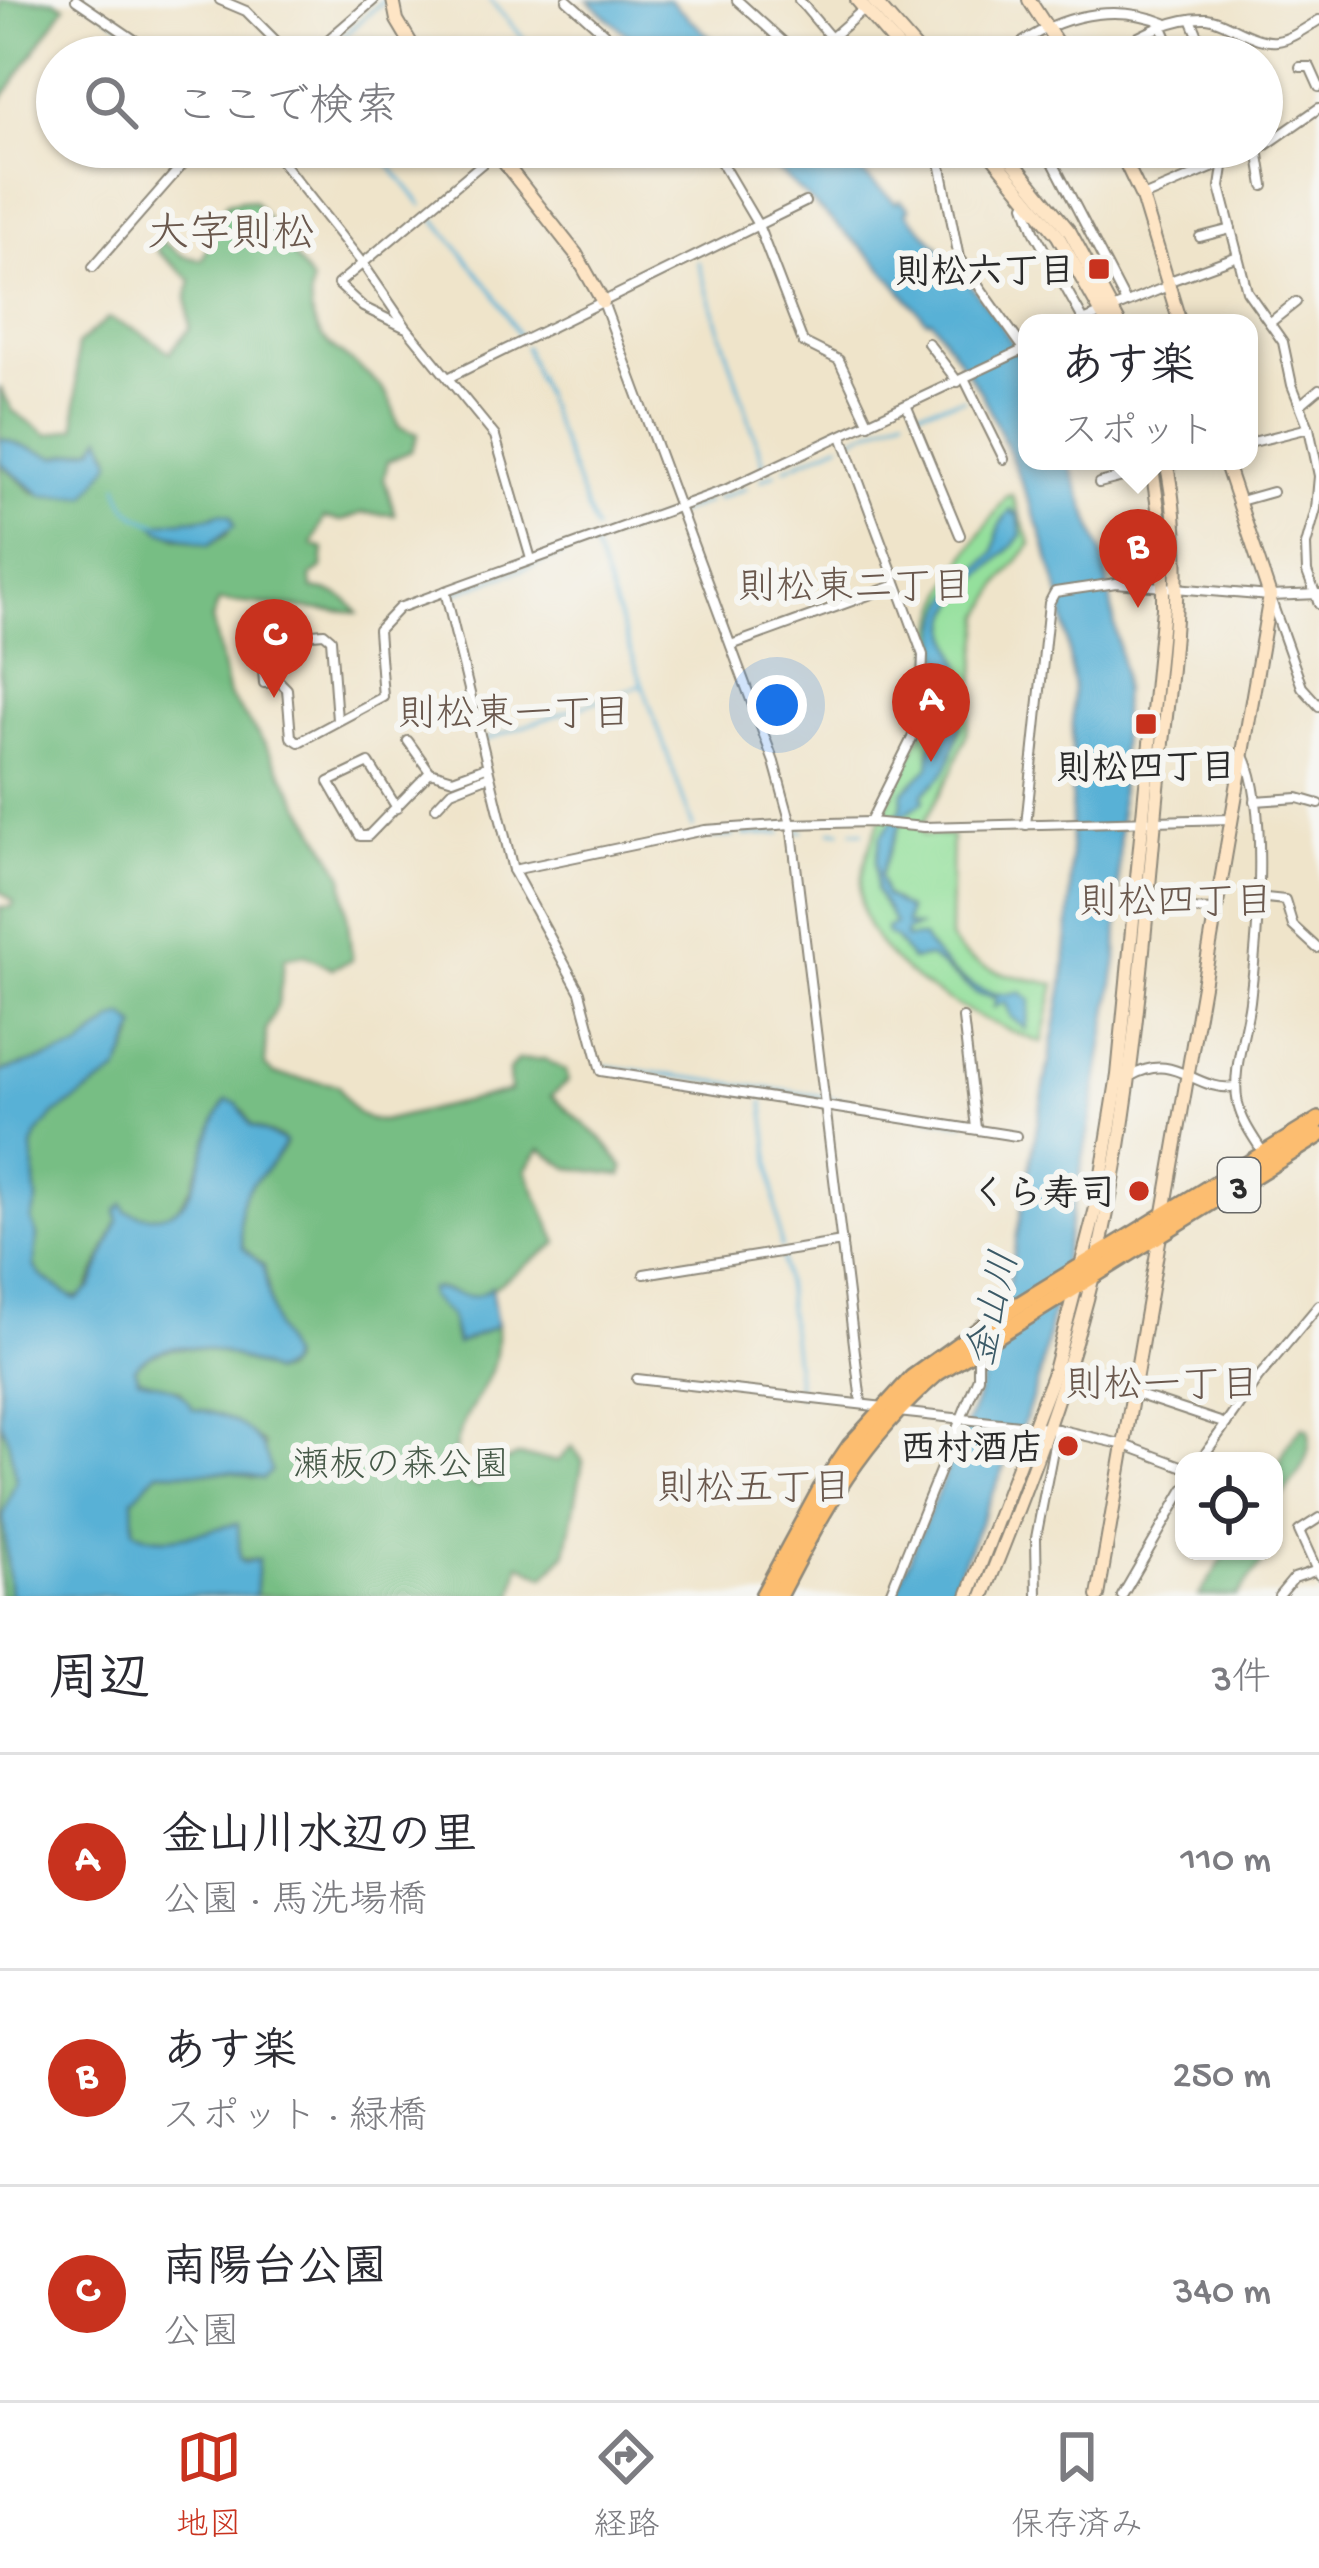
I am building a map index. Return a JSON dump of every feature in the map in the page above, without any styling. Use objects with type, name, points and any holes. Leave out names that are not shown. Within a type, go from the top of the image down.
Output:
[{"type":"highway","name":"3","points":[[1092,1266],[1160,1234],[1319,1120]]},
{"type":"highway","name":"3","points":[[778,1596],[821,1514],[888,1409],[1060,1297],[1092,1266],[1165,1214],[1319,1136]]},
{"type":"highway","name":"3","points":[[763,1596],[820,1490],[938,1358],[986,1325],[1070,1284]]},
{"type":"street","points":[[76,0],[129,36]]},
{"type":"street","points":[[220,0],[246,11],[271,36]]},
{"type":"street","points":[[332,36],[374,0]]},
{"type":"street","points":[[393,0],[407,36]]},
{"type":"street","points":[[567,0],[607,36]]},
{"type":"street","points":[[737,0],[777,36]]},
{"type":"street","points":[[799,0],[829,36]]},
{"type":"street","points":[[1029,0],[1053,36]]},
{"type":"street","points":[[833,36],[868,2]]},
{"type":"street","points":[[868,2],[892,36]]},
{"type":"street","points":[[868,2],[902,36]]},
{"type":"street","points":[[1032,36],[1046,25],[1074,16],[1124,14],[1164,25]]},
{"type":"street","points":[[1142,36],[1164,25],[1212,18],[1254,36]]},
{"type":"street","points":[[1191,19],[1198,36]]},
{"type":"street","points":[[1283,41],[1319,20]]},
{"type":"street","points":[[1164,25],[1168,36]]},
{"type":"street","points":[[1319,61],[1305,67],[1319,87]]},
{"type":"street","points":[[1283,134],[1317,115]]},
{"type":"street","points":[[93,267],[179,168]]},
{"type":"street","points":[[287,168],[363,264],[406,328],[495,436],[531,559]]},
{"type":"street","points":[[406,328],[363,307],[338,284],[474,168]]},
{"type":"street","points":[[512,168],[576,254],[603,302],[731,645],[791,824],[862,1402]]},
{"type":"street","points":[[724,168],[758,226],[803,342],[838,360],[868,424]]},
{"type":"street","points":[[942,168],[959,258],[1018,341]]},
{"type":"street","points":[[1004,168],[1112,311]]},
{"type":"street","points":[[1018,168],[1065,226],[1112,311]]},
{"type":"street","points":[[1057,168],[1082,214],[1112,311]]},
{"type":"street","points":[[1128,168],[1142,197],[1177,314]]},
{"type":"street","points":[[1142,197],[1220,168]]},
{"type":"street","points":[[1026,825],[1049,603],[1057,592],[1116,583],[1318,597],[1307,572],[1306,545],[1319,476],[1309,428],[1283,342],[1247,291],[1220,188],[1223,168]]},
{"type":"street","points":[[1261,168],[1264,186]]},
{"type":"street","points":[[1029,197],[1025,205],[1036,233],[1078,314]]},
{"type":"street","points":[[448,378],[806,202]]},
{"type":"street","points":[[1065,226],[1082,214]]},
{"type":"street","points":[[1200,237],[1231,229]]},
{"type":"street","points":[[1112,311],[1238,256]]},
{"type":"street","points":[[1272,321],[1296,302]]},
{"type":"street","points":[[928,344],[964,380],[1004,459]]},
{"type":"street","points":[[337,720],[331,639],[324,633],[264,638],[264,683],[280,682],[287,689],[291,737],[299,742],[383,698],[378,630],[399,608],[680,506],[907,407],[1018,352]]},
{"type":"street","points":[[1300,405],[1319,389]]},
{"type":"street","points":[[907,407],[960,536]]},
{"type":"street","points":[[1258,441],[1309,428]]},
{"type":"street","points":[[842,436],[923,655],[921,709],[912,738],[870,822]]},
{"type":"street","points":[[1099,483],[1141,470]]},
{"type":"street","points":[[1092,1266],[1148,823],[1171,586],[1161,470]]},
{"type":"street","points":[[1228,470],[1302,688],[1319,706]]},
{"type":"street","points":[[1238,502],[1272,492]]},
{"type":"street","points":[[731,645],[896,585]]},
{"type":"street","points":[[445,591],[513,870],[580,992],[601,1071],[1016,1136]]},
{"type":"street","points":[[1098,1596],[1270,596]]},
{"type":"street","points":[[408,740],[430,772],[453,779],[488,772]]},
{"type":"street","points":[[1244,755],[1252,772],[1255,801],[1256,897],[1250,1000],[1236,1087],[1239,1108],[1268,1159]]},
{"type":"street","points":[[397,808],[369,763],[329,782],[360,836],[368,836],[397,808],[430,772]]},
{"type":"street","points":[[436,807],[452,791],[488,772]]},
{"type":"street","points":[[1255,801],[1298,798],[1319,805]]},
{"type":"street","points":[[513,870],[705,830],[870,822],[920,826],[1231,819]]},
{"type":"street","points":[[983,1596],[1048,1428],[1092,1266],[1130,1076],[1146,908],[1148,823]]},
{"type":"street","points":[[1256,897],[1285,900],[1293,926],[1317,949]]},
{"type":"street","points":[[1146,908],[1218,910]]},
{"type":"street","points":[[963,1018],[976,1128]]},
{"type":"street","points":[[1130,1076],[1150,1065],[1163,1065],[1214,1086],[1236,1087]]},
{"type":"street","points":[[644,1274],[842,1242]]},
{"type":"street","points":[[1037,1596],[1036,1538],[1070,1284]]},
{"type":"street","points":[[1206,1452],[1319,1305]]},
{"type":"street","points":[[889,1596],[978,1377],[980,1346]]},
{"type":"street","points":[[637,1379],[833,1403],[862,1402],[961,1421],[1048,1428],[1125,1445],[1175,1464]]},
{"type":"street","points":[[1133,1393],[1226,1424]]},
{"type":"street","points":[[968,1596],[1048,1428]]},
{"type":"street","points":[[1122,1596],[1175,1505]]},
{"type":"street","points":[[1279,1596],[1294,1578],[1318,1572],[1298,1531],[1319,1518]]},
{"type":"green space","points":[[0,0],[53,0],[65,6],[45,36],[36,36],[36,49],[0,102]]},
{"type":"green space","name":"瀬板の森公園","points":[[254,201],[312,282],[310,304],[321,335],[385,392],[399,427],[418,434],[411,451],[388,461],[384,478],[395,515],[362,513],[342,521],[324,518],[312,545],[324,549],[322,568],[311,576],[312,589],[338,595],[358,613],[219,601],[212,619],[229,696],[263,741],[343,875],[352,960],[332,968],[304,955],[285,958],[278,1004],[266,1030],[265,1066],[274,1074],[338,1085],[360,1115],[382,1121],[510,1091],[509,1070],[517,1060],[545,1059],[566,1071],[568,1081],[551,1096],[603,1140],[624,1168],[622,1175],[569,1168],[540,1149],[526,1170],[558,1243],[482,1296],[472,1298],[436,1288],[455,1340],[463,1342],[497,1325],[494,1363],[456,1445],[455,1480],[479,1486],[483,1470],[518,1456],[558,1461],[572,1446],[583,1461],[566,1553],[545,1577],[520,1564],[513,1596],[255,1596],[258,1560],[240,1560],[237,1524],[171,1538],[134,1530],[133,1498],[158,1472],[233,1472],[253,1478],[264,1445],[231,1421],[193,1409],[180,1390],[138,1378],[134,1368],[165,1350],[183,1348],[220,1352],[272,1373],[283,1371],[290,1362],[275,1328],[264,1266],[243,1248],[240,1225],[244,1196],[285,1144],[251,1126],[243,1110],[224,1103],[192,1186],[174,1214],[118,1221],[84,1296],[71,1297],[34,1266],[37,1236],[31,1220],[37,1202],[32,1147],[37,1134],[55,1114],[118,1072],[135,1035],[113,1020],[79,1049],[0,1072],[0,907],[12,907],[14,902],[0,891],[0,463],[33,492],[59,496],[111,454],[101,438],[94,448],[56,457],[0,438],[0,387],[13,411],[48,435],[76,428],[77,345],[108,318],[170,352],[190,328],[187,296],[191,280],[157,251],[161,241],[183,256],[202,260],[226,203]],"holes":[[[221,513],[228,534],[209,545],[176,537],[156,526]]]},
{"type":"green space","points":[[1012,495],[1031,544],[1000,583],[983,616],[967,732],[922,826],[923,835],[952,836],[950,938],[958,949],[982,966],[1055,984],[1042,1043],[953,1003],[922,983],[894,961],[874,935],[862,907],[862,876],[873,839],[926,720],[938,614],[973,544]]},
{"type":"green space","points":[[0,1421],[16,1480],[5,1539],[10,1596],[0,1596]]},
{"type":"green space","points":[[1303,1427],[1309,1429],[1305,1461],[1283,1494],[1283,1456]]},
{"type":"green space","points":[[1222,1560],[1264,1560],[1237,1596],[1199,1596]]},
{"type":"water","points":[[588,0],[669,0],[709,36],[628,36]]},
{"type":"water","points":[[775,168],[857,168],[896,203],[900,200],[909,208],[906,213],[1010,339],[1018,353],[1018,470],[1071,470],[1103,556],[1123,673],[1117,959],[1091,1118],[1040,1375],[948,1596],[894,1596],[976,1401],[1008,1284],[1063,985],[1070,913],[1073,684],[1061,598],[1009,451],[982,394],[932,320],[926,320],[878,263]]},
{"type":"water","points":[[102,436],[112,461],[87,496],[43,496],[0,463],[0,438],[56,457],[94,448]]},
{"type":"water","points":[[1011,509],[1017,512],[1022,535],[966,591],[950,620],[951,639],[966,684],[951,757],[943,774],[923,794],[924,801],[904,815],[880,875],[885,895],[908,910],[906,924],[918,927],[906,931],[905,938],[923,937],[940,960],[978,988],[992,993],[1020,992],[1031,1000],[1026,1029],[1011,1017],[1005,1002],[994,1007],[996,998],[976,993],[929,957],[911,960],[887,934],[886,928],[895,924],[876,891],[881,836],[901,809],[903,792],[929,767],[931,744],[950,726],[958,709],[939,643],[943,612],[959,587],[994,553],[999,526]]},
{"type":"water","points":[[221,513],[231,516],[234,526],[209,545],[155,525],[204,518]]},
{"type":"water","points":[[124,1016],[137,1027],[118,1072],[55,1114],[32,1147],[37,1202],[31,1220],[37,1236],[34,1266],[71,1297],[77,1299],[91,1287],[118,1221],[116,1211],[123,1204],[126,1211],[152,1216],[171,1212],[185,1200],[227,1100],[237,1103],[251,1126],[285,1142],[244,1195],[240,1225],[243,1248],[263,1266],[275,1327],[289,1358],[286,1367],[272,1373],[220,1352],[183,1347],[149,1356],[134,1368],[138,1378],[176,1391],[193,1409],[242,1427],[260,1445],[271,1471],[263,1479],[232,1472],[158,1472],[133,1498],[134,1530],[171,1538],[238,1524],[240,1560],[258,1559],[255,1596],[10,1596],[3,1514],[16,1480],[0,1421],[0,1072],[79,1049]]},
{"type":"water","points":[[491,1287],[497,1325],[457,1344],[450,1316],[430,1298],[429,1289],[476,1296]]},
{"type":"waterway","points":[[84,0],[140,36]]},
{"type":"waterway","points":[[343,36],[384,0]]},
{"type":"waterway","points":[[490,0],[522,36]]},
{"type":"waterway","points":[[392,168],[422,205]]},
{"type":"waterway","points":[[431,214],[493,292],[519,336]]},
{"type":"waterway","points":[[698,262],[764,465]]},
{"type":"waterway","points":[[525,347],[595,530]]},
{"type":"waterway","points":[[914,411],[964,399]]},
{"type":"waterway","points":[[848,440],[905,415]]},
{"type":"waterway","points":[[784,469],[840,444]]},
{"type":"waterway","points":[[761,480],[776,473]]},
{"type":"waterway","points":[[118,485],[132,512],[159,525]]},
{"type":"waterway","points":[[716,499],[746,488]]},
{"type":"waterway","points":[[576,550],[707,502]]},
{"type":"waterway","points":[[593,544],[693,827]]},
{"type":"waterway","points":[[451,594],[562,555]]},
{"type":"waterway","points":[[485,740],[642,685]]},
{"type":"waterway","points":[[797,831],[803,831]]},
{"type":"waterway","points":[[831,831],[840,831]]},
{"type":"waterway","points":[[853,831],[863,832]]},
{"type":"waterway","points":[[744,835],[781,833]]},
{"type":"waterway","points":[[700,838],[734,836]]},
{"type":"waterway","points":[[605,1066],[814,1095],[964,1123]]},
{"type":"waterway","points":[[763,1102],[781,1247]]},
{"type":"waterway","points":[[782,1257],[799,1396]]},
{"type":"place","name":"則松六丁目","points":[[1099,269]]},
{"type":"place","name":"あす楽","points":[[1138,608]]},
{"type":"place","name":"南陽台公園","points":[[274,698]]},
{"type":"place","name":"則松四丁目","points":[[1146,724]]},
{"type":"place","name":"金山川水辺の里","points":[[931,762]]},
{"type":"place","name":"くら寿司","points":[[1139,1191]]},
{"type":"place","name":"西村酒店","points":[[1068,1446]]},
{"type":"district","name":"大字則松","points":[[231,230]]},
{"type":"district","name":"則松東二丁目","points":[[854,584]]},
{"type":"district","name":"則松東一丁目","points":[[514,711]]},
{"type":"district","name":"則松四丁目","points":[[1176,899]]},
{"type":"district","name":"則松一丁目","points":[[1162,1382]]},
{"type":"district","name":"則松五丁目","points":[[754,1485]]},
{"type":"water label","name":"金山川","points":[[990,1308]]}]
